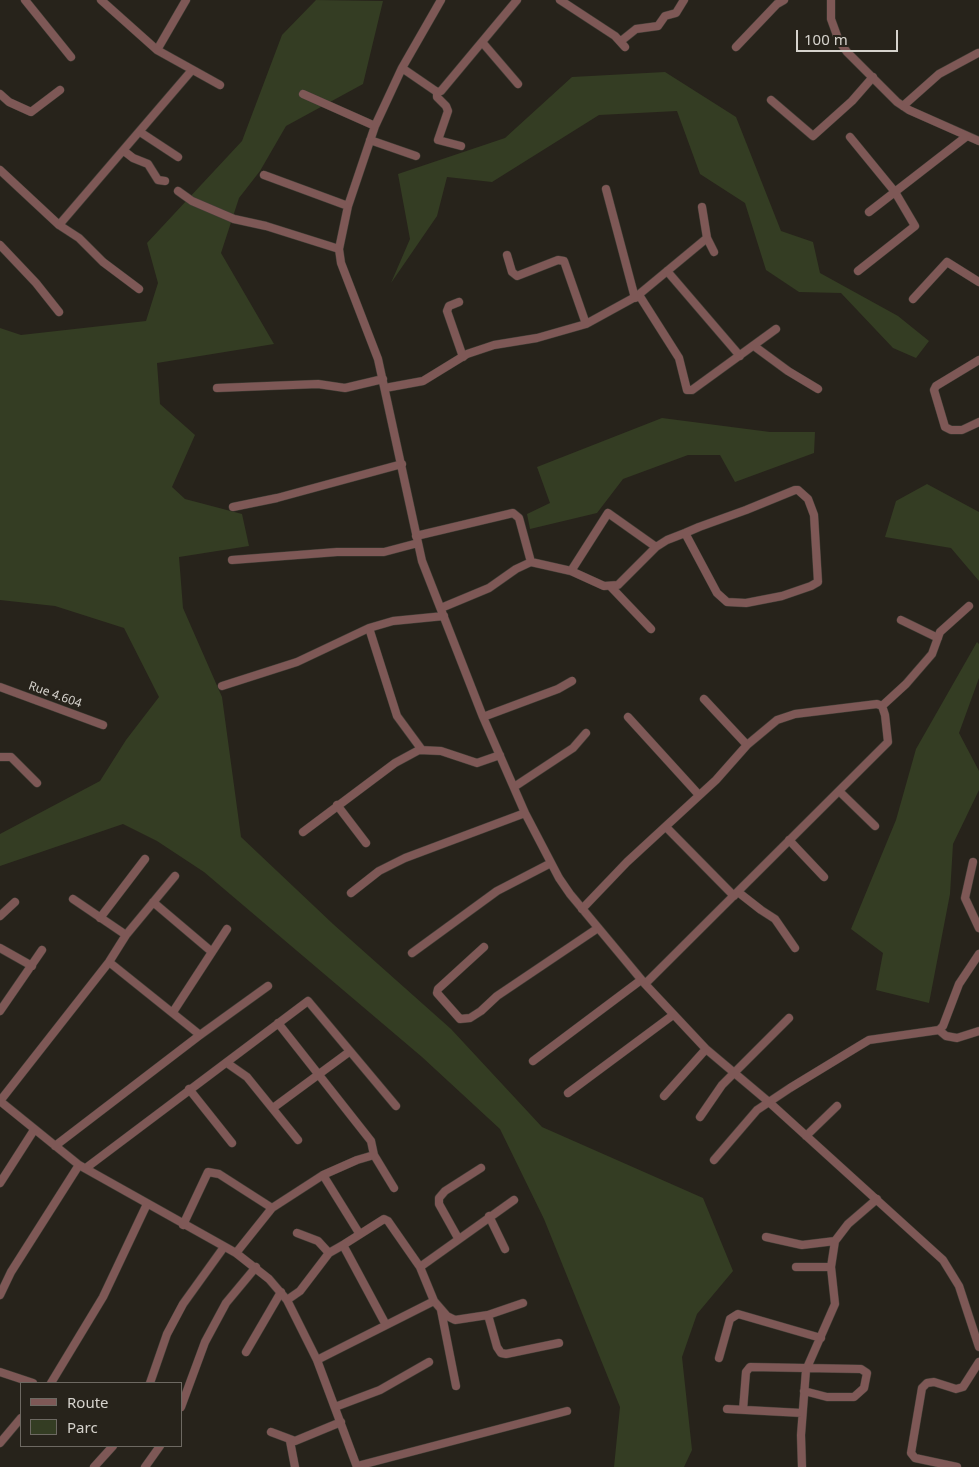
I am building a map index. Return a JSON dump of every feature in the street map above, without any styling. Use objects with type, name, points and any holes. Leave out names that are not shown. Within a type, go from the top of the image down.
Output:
[{"type":"street","points":[[25,0],[71,57]]},
{"type":"street","points":[[157,50],[185,0]]},
{"type":"street","points":[[441,0],[402,68],[375,126],[348,206],[338,249],[383,379],[417,540],[483,717],[525,813],[559,878],[582,909],[672,1015],[706,1049],[770,1103],[933,1250],[952,1272],[959,1286],[979,1347]]},
{"type":"street","points":[[437,92],[441,91],[517,0]]},
{"type":"street","points":[[560,0],[580,14],[587,16],[623,44],[636,29],[658,26],[665,16],[676,13],[684,0]]},
{"type":"street","points":[[736,47],[777,4],[784,0]]},
{"type":"street","points":[[831,0],[831,19],[839,41],[847,52],[903,106],[979,141]]},
{"type":"street","points":[[106,2],[157,50],[220,85]]},
{"type":"street","points":[[482,42],[518,84]]},
{"type":"street","points":[[903,106],[939,74],[978,53]]},
{"type":"street","points":[[402,68],[437,92]]},
{"type":"street","points":[[60,225],[192,70]]},
{"type":"street","points":[[771,100],[812,136],[852,102],[873,77]]},
{"type":"street","points":[[0,94],[9,102],[31,112],[60,90]]},
{"type":"street","points":[[437,92],[437,98],[446,106],[448,111],[438,140],[461,146]]},
{"type":"street","points":[[303,94],[375,126]]},
{"type":"street","points":[[140,132],[178,157]]},
{"type":"street","points":[[869,212],[966,136]]},
{"type":"street","points":[[850,137],[895,192],[915,226],[858,271]]},
{"type":"street","points":[[370,140],[416,156]]},
{"type":"street","points":[[124,151],[132,158],[148,164],[158,180],[165,181]]},
{"type":"street","points":[[0,170],[60,225],[139,289]]},
{"type":"street","points":[[264,175],[348,206]]},
{"type":"street","points":[[606,189],[637,296],[679,358],[687,390],[692,390],[776,329]]},
{"type":"street","points":[[178,191],[192,201],[234,219],[266,226],[338,249]]},
{"type":"street","points":[[702,208],[707,238],[714,252]]},
{"type":"street","points":[[385,388],[422,381],[463,357],[494,345],[536,338],[586,324],[637,296],[707,238]]},
{"type":"street","points":[[0,246],[36,284],[59,312]]},
{"type":"street","points":[[507,255],[512,272],[517,276],[558,260],[564,261],[586,324]]},
{"type":"street","points":[[912,299],[947,262],[979,282]]},
{"type":"street","points":[[666,271],[740,356]]},
{"type":"street","points":[[459,302],[449,306],[447,310],[463,357]]},
{"type":"street","points":[[754,346],[788,371],[818,389]]},
{"type":"street","points":[[979,360],[936,386],[934,390],[945,427],[957,431],[979,422]]},
{"type":"street","points":[[217,388],[318,384],[341,388],[383,379]]},
{"type":"street","points":[[233,507],[277,498],[402,464]]},
{"type":"street","points":[[441,608],[489,588],[516,569],[531,562],[571,571],[604,586],[611,587],[625,580],[656,546],[685,533],[795,490],[801,490],[811,505],[816,526],[818,582],[782,596],[746,603],[727,602],[717,593],[685,533]]},
{"type":"street","points":[[232,560],[337,552],[384,552],[417,540],[514,513],[519,518],[531,562]]},
{"type":"street","points":[[571,571],[608,514],[656,546]]},
{"type":"street","points":[[611,587],[650,629]]},
{"type":"street","points":[[882,706],[906,684],[932,654],[940,632],[969,606]]},
{"type":"street","points":[[222,686],[297,662],[369,628],[393,621],[444,616]]},
{"type":"street","points":[[901,620],[938,638]]},
{"type":"street","points":[[369,628],[397,716],[422,750]]},
{"type":"street","points":[[483,717],[558,689],[572,681]]},
{"type":"street","name":"Rue 4.604","points":[[0,687],[102,725]]},
{"type":"street","points":[[704,699],[747,745]]},
{"type":"street","points":[[582,909],[627,862],[700,795],[747,745],[777,720],[785,717],[877,704],[882,706]]},
{"type":"street","points":[[534,1061],[643,982],[736,894],[888,742],[882,706]]},
{"type":"street","points":[[628,717],[700,795]]},
{"type":"street","points":[[514,787],[573,748],[586,733]]},
{"type":"street","points":[[303,832],[395,763],[422,750],[441,751],[473,762],[482,762],[500,755]]},
{"type":"street","points":[[0,757],[11,757],[37,783]]},
{"type":"street","points":[[839,791],[875,826]]},
{"type":"street","points":[[337,805],[366,843]]},
{"type":"street","points":[[351,893],[379,871],[405,858],[525,813]]},
{"type":"street","points":[[666,827],[736,894],[775,919],[795,948]]},
{"type":"street","points":[[789,840],[824,876]]},
{"type":"street","points":[[100,918],[144,859]]},
{"type":"street","points":[[973,862],[965,898],[979,928]]},
{"type":"street","points":[[412,952],[497,891],[551,863]]},
{"type":"street","points":[[175,876],[126,935],[108,962],[0,1101],[34,1130],[82,1166],[236,1254],[256,1267],[281,1292],[287,1300],[317,1360],[357,1467],[567,1411]]},
{"type":"street","points":[[72,899],[126,935]]},
{"type":"street","points":[[0,916],[15,902]]},
{"type":"street","points":[[153,902],[212,952]]},
{"type":"street","points":[[484,947],[438,989],[437,993],[460,1019],[470,1018],[481,1011],[497,996],[598,928]]},
{"type":"street","points":[[173,1012],[227,929]]},
{"type":"street","points":[[0,948],[32,966]]},
{"type":"street","points":[[0,1011],[42,950]]},
{"type":"street","points":[[714,1160],[748,1119],[790,1088],[869,1040],[939,1030],[943,1026],[958,984],[979,954]]},
{"type":"street","points":[[108,962],[173,1012],[200,1036]]},
{"type":"street","points":[[55,1146],[268,986]]},
{"type":"street","points":[[0,1295],[11,1272],[82,1166],[227,1063],[305,1002],[310,1002],[349,1052],[396,1106]]},
{"type":"street","points":[[568,1093],[672,1015]]},
{"type":"street","points":[[700,1117],[722,1085],[789,1018]]},
{"type":"street","points":[[278,1022],[371,1140],[374,1155],[394,1188]]},
{"type":"street","points":[[939,1030],[946,1036],[957,1038],[979,1031]]},
{"type":"street","points":[[664,1096],[706,1049]]},
{"type":"street","points":[[273,1108],[349,1052]]},
{"type":"street","points":[[227,1063],[247,1077],[298,1140]]},
{"type":"street","points":[[189,1089],[232,1143]]},
{"type":"street","points":[[806,1136],[837,1106]]},
{"type":"street","points":[[0,1183],[34,1130]]},
{"type":"street","points":[[236,1254],[272,1208],[323,1175],[356,1160],[374,1155]]},
{"type":"street","points":[[458,1238],[439,1204],[439,1198],[445,1191],[481,1168]]},
{"type":"street","points":[[183,1225],[208,1172],[219,1174],[272,1208]]},
{"type":"street","points":[[323,1175],[359,1233]]},
{"type":"street","points":[[802,1467],[802,1413],[806,1370],[835,1304],[831,1267],[835,1241],[848,1224],[877,1199]]},
{"type":"street","points":[[420,1266],[514,1200]]},
{"type":"street","points":[[52,1382],[103,1298],[147,1204]]},
{"type":"street","points":[[489,1216],[505,1249]]},
{"type":"street","points":[[287,1300],[300,1292],[329,1253],[380,1220],[388,1220],[420,1266],[434,1301],[441,1310],[455,1320],[488,1315],[523,1303]]},
{"type":"street","points":[[297,1233],[318,1241],[329,1253]]},
{"type":"street","points":[[766,1237],[802,1245],[835,1241]]},
{"type":"street","points":[[343,1245],[386,1325]]},
{"type":"street","points":[[150,1382],[167,1334],[183,1304],[224,1247]]},
{"type":"street","points":[[182,1404],[205,1342],[226,1303],[256,1267]]},
{"type":"street","points":[[796,1267],[831,1267]]},
{"type":"street","points":[[246,1352],[281,1292]]},
{"type":"street","points":[[317,1360],[434,1301]]},
{"type":"street","points":[[441,1310],[456,1386]]},
{"type":"street","points":[[719,1358],[730,1319],[738,1314],[821,1338]]},
{"type":"street","points":[[488,1315],[497,1348],[501,1353],[506,1354],[559,1342]]},
{"type":"street","points":[[335,1407],[380,1390],[429,1362]]},
{"type":"street","points":[[957,1467],[915,1458],[911,1453],[922,1388],[927,1383],[934,1382],[956,1389],[963,1387],[979,1362]]},
{"type":"street","points":[[743,1410],[746,1372],[750,1368],[860,1369],[867,1373],[864,1388],[854,1397],[827,1397],[804,1391]]},
{"type":"street","points":[[0,1372],[30,1382]]},
{"type":"street","points":[[727,1409],[802,1413]]},
{"type":"street","points":[[0,1443],[20,1419]]},
{"type":"street","points":[[271,1432],[290,1441],[300,1440],[341,1422]]},
{"type":"street","points":[[290,1441],[295,1467]]},
{"type":"street","points":[[94,1467],[112,1447]]},
{"type":"street","points":[[145,1467],[159,1447]]},
{"type":"green space","points":[[316,0],[383,1],[363,84],[286,126],[260,171],[239,198],[221,253],[274,344],[157,363],[160,404],[195,435],[172,487],[185,499],[242,514],[249,546],[179,557],[183,608],[222,697],[241,837],[333,924],[451,1029],[542,1127],[703,1198],[733,1271],[697,1314],[682,1357],[692,1450],[684,1467],[614,1467],[620,1407],[544,1219],[500,1129],[422,1057],[204,872],[157,841],[123,824],[0,866],[0,834],[100,781],[126,740],[159,697],[124,628],[55,606],[0,600],[0,328],[21,335],[146,321],[158,283],[147,243],[242,141],[282,35]]},
{"type":"green space","points":[[665,72],[736,117],[781,231],[813,242],[820,273],[898,316],[929,341],[916,358],[893,348],[841,293],[799,292],[766,270],[745,203],[700,174],[677,111],[599,115],[492,182],[447,177],[437,216],[391,283],[410,239],[398,174],[505,138],[572,77]]},
{"type":"green space","points":[[662,418],[770,432],[815,432],[814,453],[735,482],[720,455],[688,455],[623,479],[597,513],[530,529],[527,514],[550,503],[537,467]]},
{"type":"green space","points":[[927,484],[979,512],[979,581],[951,548],[885,537],[896,501]]},
{"type":"green space","points":[[977,642],[979,644],[979,678],[959,733],[979,771],[979,790],[953,844],[950,894],[929,1003],[876,990],[883,953],[851,929],[896,820],[916,749]]}]
